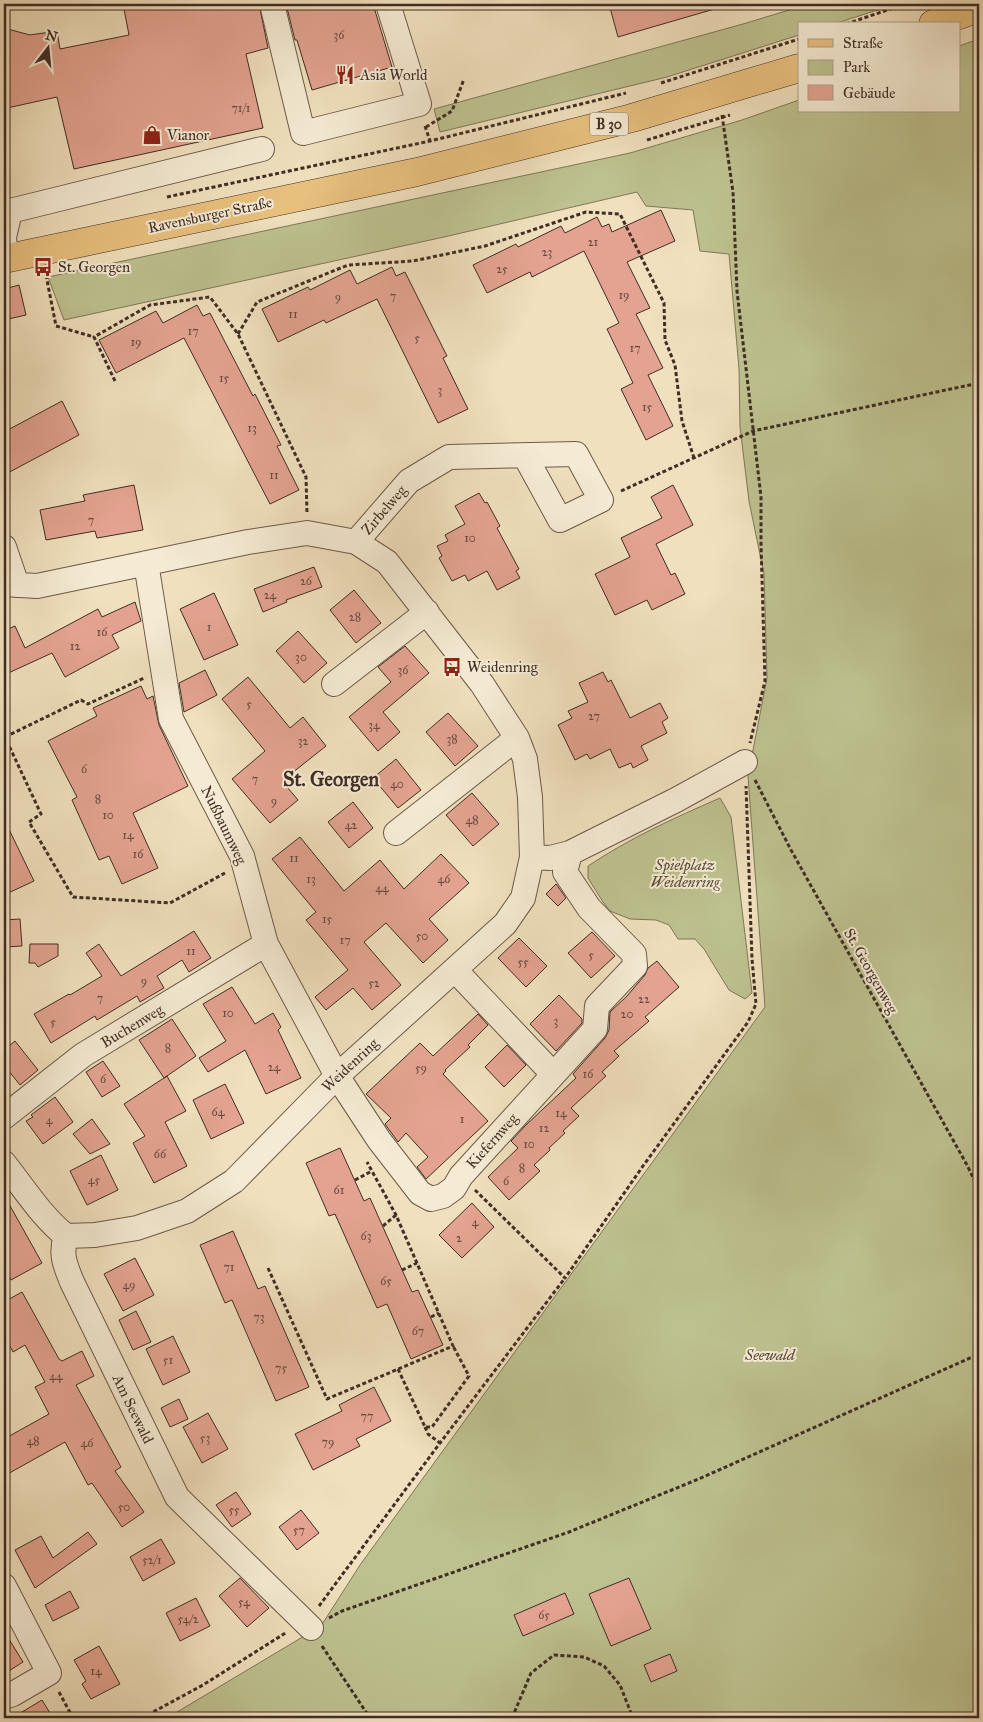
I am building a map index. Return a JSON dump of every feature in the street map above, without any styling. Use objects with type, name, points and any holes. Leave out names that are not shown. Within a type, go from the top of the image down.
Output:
[{"type":"main road","points":[[939,22],[979,8]]},
{"type":"main road","name":"Ravensburger Straße","points":[[5,258],[417,172],[632,118],[798,68]]},
{"type":"street","points":[[272,4],[303,133],[419,104],[388,4]]},
{"type":"street","points":[[5,258],[4,237],[10,211],[262,149]]},
{"type":"street","name":"Zirbelweg","points":[[356,542],[409,481],[448,457],[576,454],[601,500]]},
{"type":"street","points":[[525,456],[560,520],[601,500]]},
{"type":"street","name":"Weidenring","points":[[10,584],[37,586],[248,542],[307,533],[356,542],[387,562],[428,612],[482,684],[517,738],[525,760],[530,797],[532,857],[522,898],[505,924],[337,1076],[234,1181],[187,1211],[137,1228],[95,1236],[66,1236]]},
{"type":"street","points":[[4,548],[10,584]]},
{"type":"street","name":"Nußbaumweg","points":[[146,563],[171,719],[242,856],[266,944],[337,1076]]},
{"type":"street","points":[[334,684],[428,612]]},
{"type":"street","points":[[396,833],[517,738]]},
{"type":"street","points":[[532,857],[550,858],[570,853],[676,800],[745,762]]},
{"type":"street","name":"Kiefernweg","points":[[337,1076],[379,1140],[420,1194],[431,1199],[443,1196],[454,1188],[461,1176],[595,1029],[597,1006],[635,966],[634,954],[589,908],[565,872],[570,853]]},
{"type":"street","name":"Buchenweg","points":[[4,1117],[83,1055],[266,944]]},
{"type":"street","points":[[455,970],[553,1074]]},
{"type":"street","points":[[4,1163],[55,1227],[66,1236]]},
{"type":"street","name":"Am Seewald","points":[[66,1236],[62,1248],[64,1264],[177,1497],[306,1623]]},
{"type":"street","points":[[4,1586],[49,1674],[4,1697]]},
{"type":"path","points":[[852,22],[904,4]]},
{"type":"path","points":[[652,86],[798,39]]},
{"type":"path","points":[[426,128],[452,111],[464,78]]},
{"type":"path","points":[[159,198],[431,141],[633,92]]},
{"type":"path","points":[[306,1623],[564,1278],[748,1022],[756,1004],[752,959],[745,762],[764,681],[761,544],[762,497],[737,291],[734,192],[723,118]]},
{"type":"path","points":[[238,334],[257,302],[348,264],[413,261],[485,246],[586,212],[620,214],[664,303],[665,340],[675,365],[682,421],[694,458]]},
{"type":"path","points":[[46,275],[56,326],[94,337],[150,305],[210,297],[238,334],[306,477],[307,533]]},
{"type":"path","points":[[94,337],[115,381]]},
{"type":"path","points":[[601,500],[753,430],[979,383]]},
{"type":"path","points":[[163,669],[88,704],[81,700],[4,736],[42,814],[29,822],[73,898],[170,903],[244,863]]},
{"type":"path","name":"St. Georgenweg","points":[[745,762],[791,850],[967,1165],[979,1190]]},
{"type":"path","points":[[362,1154],[396,1215],[453,1346],[469,1376],[432,1427],[425,1427]]},
{"type":"path","points":[[355,1180],[372,1171]]},
{"type":"path","points":[[461,1176],[564,1278]]},
{"type":"path","points":[[383,1226],[396,1215]]},
{"type":"path","points":[[402,1270],[417,1263]]},
{"type":"path","points":[[268,1268],[327,1399],[453,1346]]},
{"type":"path","points":[[431,1317],[439,1313]]},
{"type":"path","points":[[142,1718],[203,1685],[306,1623],[569,1532],[692,1482],[979,1354]]},
{"type":"path","points":[[398,1369],[428,1434],[440,1443]]},
{"type":"path","points":[[306,1623],[370,1718]]},
{"type":"path","points":[[512,1718],[530,1673],[554,1655],[584,1657],[604,1666],[620,1685],[632,1713],[630,1718]]},
{"type":"path","points":[[49,1674],[73,1718]]},
{"type":"path","points":[[974,1718],[979,1702]]},
{"type":"green space","points":[[809,4],[896,4],[840,22],[798,22],[798,35],[667,77],[440,132],[434,109]]},
{"type":"green space","name":"Seewald","points":[[979,39],[979,1718],[167,1718],[321,1626],[360,1565],[765,1007],[748,776],[767,678],[764,574],[749,501],[740,427],[739,369],[729,254],[700,251],[693,210],[646,206],[637,192],[444,237],[64,320],[48,277],[630,153],[742,120],[798,100],[798,112],[960,112],[960,46]]},
{"type":"green space","name":"Spielplatz Weidenring","points":[[720,798],[731,817],[752,993],[745,999],[729,990],[704,949],[695,939],[678,939],[669,925],[656,920],[630,919],[610,911],[588,878],[588,866],[620,846]]},
{"type":"building","points":[[123,4],[259,4],[268,48],[246,54],[263,128],[74,169],[57,97],[7,108],[4,94],[4,28],[30,35],[57,31],[60,49],[129,35]]},
{"type":"building","points":[[286,4],[373,4],[392,67],[312,90],[297,40],[295,40]]},
{"type":"building","points":[[609,4],[718,4],[718,8],[618,37]]},
{"type":"building","points":[[661,210],[675,241],[627,262],[650,308],[636,314],[663,368],[648,375],[673,426],[646,440],[621,389],[633,383],[607,329],[619,323],[584,251],[532,277],[530,272],[487,293],[473,265],[516,244],[518,247],[561,226],[565,233],[597,217],[602,227],[609,224],[612,232]]},
{"type":"building","points":[[392,267],[396,276],[405,272],[447,356],[443,358],[468,409],[438,423],[377,299],[326,323],[324,320],[278,342],[262,309],[308,287],[310,290],[350,270],[357,284]]},
{"type":"building","points":[[19,285],[26,315],[4,320],[4,289]]},
{"type":"building","points":[[197,305],[203,316],[210,313],[253,396],[255,394],[281,445],[277,446],[299,490],[270,504],[184,338],[116,373],[99,340],[156,311],[163,323]]},
{"type":"building","points":[[62,401],[79,435],[4,475],[4,432]]},
{"type":"building","points":[[134,485],[143,530],[97,538],[95,531],[46,540],[40,510],[85,501],[83,495]]},
{"type":"building","points":[[673,485],[693,525],[656,544],[671,575],[675,573],[685,594],[652,610],[647,600],[615,615],[595,574],[630,557],[621,538],[662,518],[651,497]]},
{"type":"building","points":[[479,493],[485,503],[487,502],[500,526],[497,528],[519,569],[516,571],[520,578],[497,590],[487,571],[468,581],[465,575],[452,581],[439,558],[442,556],[437,546],[448,541],[445,535],[465,524],[455,506]]},
{"type":"building","points":[[314,567],[322,587],[286,600],[287,602],[263,612],[254,589]]},
{"type":"building","points":[[354,590],[381,623],[356,643],[330,610]]},
{"type":"building","points":[[214,593],[238,645],[204,660],[180,609]]},
{"type":"building","points":[[135,602],[141,621],[112,635],[119,648],[65,677],[52,653],[4,675],[4,631],[15,626],[25,648],[98,609],[102,617]]},
{"type":"building","points":[[298,631],[327,663],[304,683],[276,651]]},
{"type":"building","points":[[405,646],[429,673],[383,712],[400,732],[378,751],[349,717],[391,682],[378,667]]},
{"type":"building","points":[[205,670],[217,695],[184,712],[179,683]]},
{"type":"building","points":[[603,672],[608,682],[611,680],[630,718],[660,703],[668,718],[662,722],[667,733],[641,746],[648,760],[633,768],[631,763],[619,768],[610,749],[590,759],[587,754],[575,760],[558,725],[572,718],[568,711],[588,702],[579,683]]},
{"type":"building","points":[[248,677],[290,728],[303,717],[326,746],[282,781],[298,800],[270,823],[232,779],[265,751],[222,699]]},
{"type":"building","points":[[141,686],[147,699],[153,696],[159,725],[188,786],[133,813],[158,868],[122,884],[109,856],[99,860],[72,800],[77,797],[48,741],[97,716],[93,708]]},
{"type":"building","points":[[448,713],[478,746],[455,766],[426,732]]},
{"type":"building","points":[[396,759],[421,790],[398,808],[373,778]]},
{"type":"building","points":[[472,793],[499,824],[473,846],[446,815]]},
{"type":"building","points":[[353,802],[373,828],[349,848],[328,822]]},
{"type":"building","points":[[4,819],[34,881],[4,895]]},
{"type":"building","points":[[300,837],[344,891],[380,860],[404,889],[441,854],[469,883],[429,919],[448,940],[423,963],[386,923],[364,942],[401,985],[372,1010],[353,988],[326,1010],[315,997],[348,970],[306,920],[316,912],[272,859]]},
{"type":"building","points":[[556,884],[566,898],[558,906],[546,894]]},
{"type":"building","points":[[20,919],[22,946],[4,947],[4,920]]},
{"type":"building","points":[[194,931],[211,958],[189,972],[182,960],[157,976],[164,988],[140,1002],[137,996],[97,1020],[95,1016],[51,1043],[34,1014],[102,976],[86,953],[99,944],[121,976]]},
{"type":"building","points":[[592,932],[615,956],[591,978],[568,953]]},
{"type":"building","points":[[519,938],[547,966],[526,987],[498,958]]},
{"type":"building","points":[[30,944],[58,944],[58,956],[38,967],[35,963],[29,963]]},
{"type":"building","points":[[657,961],[679,987],[645,1017],[649,1021],[614,1051],[619,1056],[602,1072],[606,1076],[571,1108],[579,1116],[563,1131],[565,1133],[549,1148],[550,1150],[534,1165],[540,1171],[509,1200],[488,1177],[518,1148],[511,1141],[576,1078],[573,1074],[605,1038],[609,1030],[610,1012],[627,996],[645,975],[648,968]]},
{"type":"building","points":[[232,987],[255,1024],[273,1013],[281,1027],[278,1030],[301,1078],[266,1094],[245,1050],[208,1072],[199,1058],[226,1041],[203,1004]]},
{"type":"building","points":[[559,995],[582,1019],[582,1023],[556,1051],[530,1024]]},
{"type":"building","points":[[478,1014],[488,1025],[468,1045],[470,1047],[443,1074],[488,1121],[426,1179],[417,1167],[428,1157],[406,1133],[398,1142],[385,1124],[391,1118],[366,1094],[420,1043],[433,1056]]},
{"type":"building","points":[[172,1019],[196,1056],[164,1078],[139,1040]]},
{"type":"building","points":[[15,1041],[38,1070],[20,1085],[4,1065],[4,1050]]},
{"type":"building","points":[[507,1045],[526,1065],[504,1087],[485,1067]]},
{"type":"building","points":[[103,1061],[120,1086],[102,1097],[86,1072]]},
{"type":"building","points":[[167,1076],[186,1111],[165,1122],[187,1166],[154,1183],[133,1143],[145,1136],[124,1104]]},
{"type":"building","points":[[225,1084],[244,1123],[211,1139],[193,1100]]},
{"type":"building","points":[[55,1097],[73,1122],[43,1144],[26,1121]]},
{"type":"building","points":[[92,1119],[110,1144],[90,1154],[73,1134]]},
{"type":"building","points":[[340,1148],[364,1201],[370,1198],[412,1292],[418,1290],[443,1345],[411,1359],[387,1304],[377,1308],[335,1214],[329,1216],[306,1163]]},
{"type":"building","points":[[101,1155],[118,1190],[87,1205],[70,1171]]},
{"type":"building","points":[[4,1195],[42,1263],[11,1280],[4,1267]]},
{"type":"building","points":[[472,1203],[494,1227],[462,1258],[439,1235]]},
{"type":"building","points":[[233,1231],[258,1289],[265,1286],[309,1387],[276,1401],[232,1300],[225,1303],[200,1245]]},
{"type":"building","points":[[135,1258],[154,1295],[123,1311],[104,1274]]},
{"type":"building","points":[[22,1292],[59,1359],[62,1361],[82,1351],[94,1376],[76,1385],[121,1467],[115,1471],[144,1512],[122,1527],[92,1483],[88,1485],[65,1442],[4,1476],[4,1439],[49,1414],[35,1387],[45,1382],[25,1345],[13,1352],[4,1335],[4,1302]]},
{"type":"building","points":[[136,1311],[151,1342],[133,1350],[119,1320]]},
{"type":"building","points":[[173,1336],[190,1372],[163,1385],[146,1349]]},
{"type":"building","points":[[374,1387],[391,1421],[356,1439],[360,1446],[313,1470],[295,1434],[342,1411],[339,1405]]},
{"type":"building","points":[[179,1399],[188,1419],[170,1427],[161,1408]]},
{"type":"building","points":[[208,1413],[228,1449],[202,1463],[183,1427]]},
{"type":"building","points":[[236,1492],[251,1514],[232,1527],[216,1505]]},
{"type":"building","points":[[301,1510],[319,1533],[297,1550],[279,1527]]},
{"type":"building","points":[[88,1532],[97,1544],[35,1588],[15,1550],[41,1536],[53,1558]]},
{"type":"building","points":[[161,1539],[175,1563],[143,1581],[130,1557]]},
{"type":"building","points":[[240,1578],[269,1608],[247,1627],[219,1596]]},
{"type":"building","points":[[629,1578],[651,1629],[611,1646],[589,1594]]},
{"type":"building","points":[[70,1591],[79,1608],[53,1621],[45,1605]]},
{"type":"building","points":[[565,1593],[574,1614],[523,1636],[514,1615]]},
{"type":"building","points":[[196,1598],[210,1626],[180,1641],[166,1613]]},
{"type":"building","points":[[4,1631],[23,1662],[4,1674]]},
{"type":"building","points":[[99,1646],[120,1684],[91,1699],[82,1684],[86,1681],[74,1660]]},
{"type":"building","points":[[670,1654],[677,1671],[651,1682],[644,1665]]},
{"type":"building","points":[[42,1700],[53,1718],[12,1718]]},
{"type":"place","name":"Asia World","points":[[345,75]]},
{"type":"place","name":"Vianor","points":[[152,135]]},
{"type":"place","name":"St. Georgen","points":[[43,267]]},
{"type":"place","name":"Weidenring","points":[[452,667]]},
{"type":"district","name":"St. Georgen","points":[[331,779]]}]
